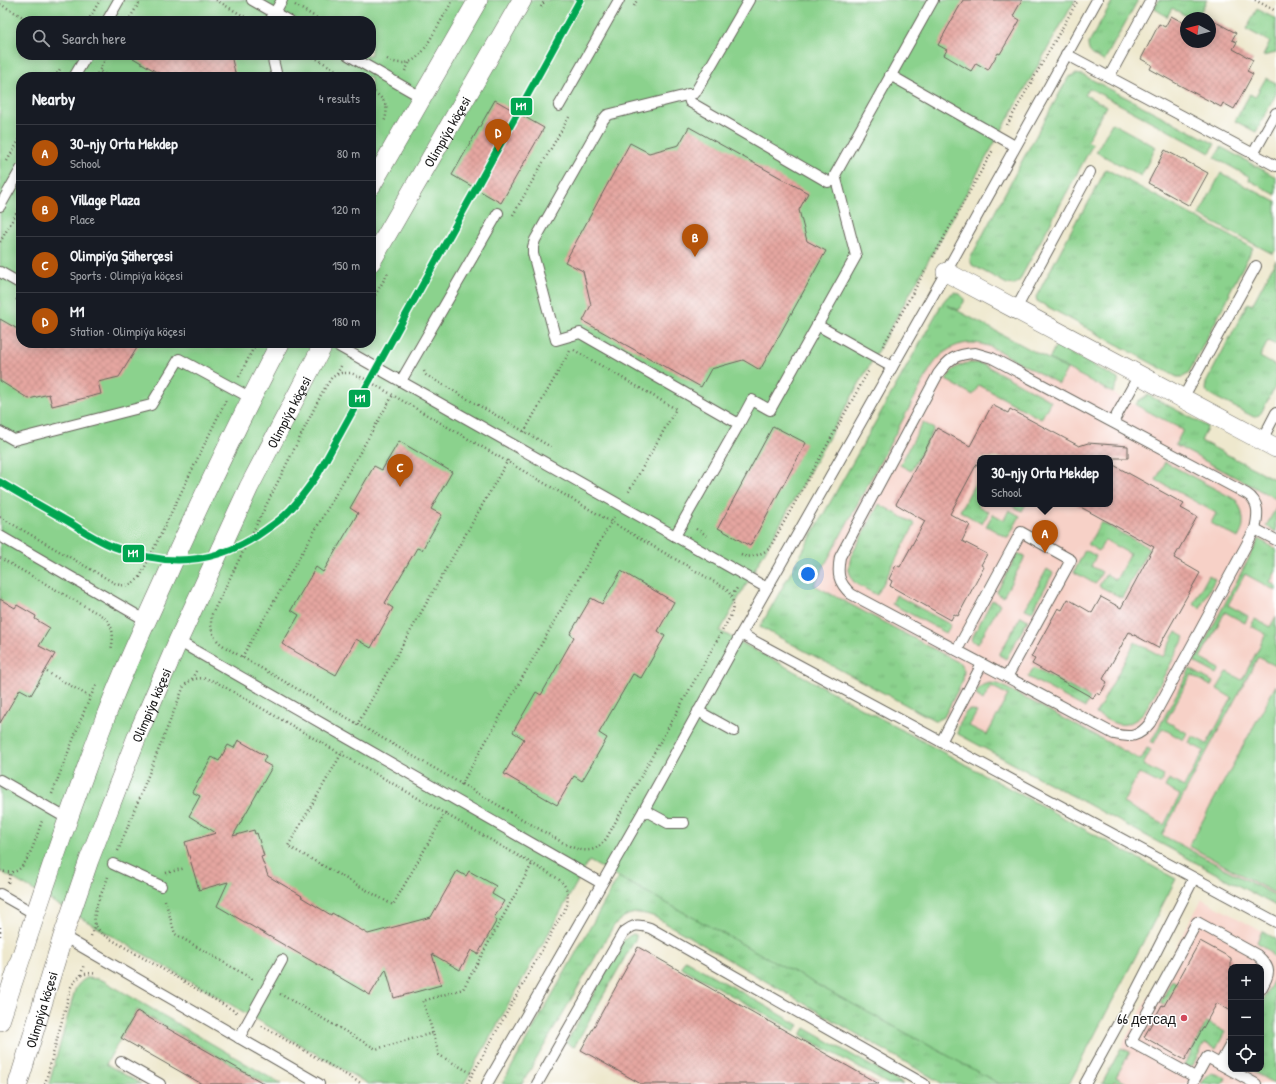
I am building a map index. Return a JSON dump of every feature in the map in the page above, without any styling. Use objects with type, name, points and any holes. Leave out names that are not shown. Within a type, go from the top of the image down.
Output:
[{"type":"street","points":[[376,178],[478,0]]},
{"type":"street","name":"Olimpiýa köçesi","points":[[376,253],[522,0]]},
{"type":"street","points":[[946,272],[1269,444]]},
{"type":"street","points":[[0,1021],[68,819],[109,709],[147,621],[215,472],[277,348]]},
{"type":"street","name":"Olimpiýa köçesi","points":[[18,1084],[63,936],[89,860],[138,734],[178,641],[249,487],[321,348]]},
{"type":"lane","points":[[110,16],[119,0]]},
{"type":"lane","points":[[252,0],[271,16]]},
{"type":"lane","points":[[559,106],[620,0]]},
{"type":"lane","points":[[739,424],[580,333],[556,340],[533,254],[533,247],[535,240],[607,115],[696,92],[749,0]]},
{"type":"lane","points":[[675,536],[752,400],[770,410],[856,256],[835,175],[933,0]]},
{"type":"lane","points":[[487,1084],[601,882],[644,810],[741,634],[946,272],[1097,0]]},
{"type":"lane","points":[[1109,78],[1151,0]]},
{"type":"lane","points":[[273,16],[287,2]]},
{"type":"lane","points":[[1066,54],[1276,166]]},
{"type":"lane","points":[[79,72],[85,60]]},
{"type":"lane","points":[[273,60],[276,72]]},
{"type":"lane","points":[[357,60],[423,98]]},
{"type":"lane","points":[[890,75],[1015,146]]},
{"type":"lane","points":[[688,94],[690,102],[828,182],[836,180]]},
{"type":"lane","points":[[1253,154],[1276,113]]},
{"type":"lane","points":[[1016,309],[1090,172]]},
{"type":"lane","points":[[0,206],[16,178]]},
{"type":"lane","points":[[401,381],[498,213]]},
{"type":"lane","points":[[1183,398],[1256,266]]},
{"type":"lane","points":[[0,272],[16,280]]},
{"type":"lane","points":[[817,326],[892,367]]},
{"type":"lane","points":[[342,348],[767,588]]},
{"type":"lane","points":[[975,353],[992,358],[1113,422],[1252,497],[1257,508],[1258,516],[1254,529],[1150,723],[1139,733],[1128,736],[1114,734],[851,594],[841,583],[838,575],[840,557],[844,548],[938,374],[952,358],[958,355],[975,353]]},
{"type":"lane","points":[[0,432],[14,440],[151,405],[178,359],[251,398]]},
{"type":"lane","points":[[1113,422],[1139,374]]},
{"type":"lane","points":[[1269,444],[1276,413]]},
{"type":"lane","points":[[1254,529],[1276,540]]},
{"type":"lane","points":[[957,650],[1021,532],[1071,560],[1007,677]]},
{"type":"lane","points":[[0,536],[147,621]]},
{"type":"lane","points":[[741,634],[1276,922]]},
{"type":"lane","points":[[178,641],[601,882]]},
{"type":"lane","points":[[941,742],[982,664]]},
{"type":"lane","points":[[698,711],[734,730]]},
{"type":"lane","points":[[0,780],[68,819]]},
{"type":"lane","points":[[644,810],[668,823],[684,823]]},
{"type":"lane","points":[[113,864],[161,886]]},
{"type":"lane","points":[[1085,1084],[1134,995],[1194,878]]},
{"type":"lane","points":[[0,894],[35,914]]},
{"type":"lane","points":[[1256,1084],[1207,1056],[1193,1081],[1131,1042],[1197,922],[1257,955],[1264,961],[1268,968],[1268,976],[1264,983]]},
{"type":"lane","points":[[537,1084],[623,933],[631,926],[640,925],[650,928],[924,1084]]},
{"type":"lane","points":[[63,936],[319,1084]]},
{"type":"lane","points":[[239,1038],[282,960]]},
{"type":"lane","points":[[1220,1064],[1228,1049]]},
{"type":"lane","points":[[122,1062],[160,1084]]},
{"type":"path","points":[[91,16],[100,0]]},
{"type":"path","points":[[131,16],[141,0]]},
{"type":"path","points":[[216,0],[243,16]]},
{"type":"path","points":[[386,58],[394,62],[404,63],[410,62],[419,57],[453,0]]},
{"type":"path","points":[[933,257],[1078,0]]},
{"type":"path","points":[[1255,0],[1276,11]]},
{"type":"path","points":[[287,2],[313,16]]},
{"type":"path","points":[[0,4],[21,16]]},
{"type":"path","points":[[99,71],[105,60]]},
{"type":"path","points":[[319,60],[339,72]]},
{"type":"path","points":[[376,93],[380,96],[386,105],[387,111],[381,128]]},
{"type":"path","points":[[4,167],[16,146]]},
{"type":"path","points":[[0,242],[16,215]]},
{"type":"path","points":[[739,554],[748,557],[756,556],[769,549],[929,264]]},
{"type":"path","points":[[0,516],[116,584],[123,586],[132,584],[140,577],[232,388],[253,348]]},
{"type":"path","points":[[571,349],[676,409],[393,905],[288,846],[507,461],[571,349]]},
{"type":"path","points":[[351,373],[393,395],[725,588],[732,596],[732,613],[730,617],[606,839],[595,849],[588,851],[575,848],[242,658],[221,645],[213,635],[211,626],[212,614],[328,382],[336,374],[351,373]]},
{"type":"path","points":[[242,658],[393,395]]},
{"type":"path","points":[[700,531],[713,539]]},
{"type":"path","points":[[0,558],[109,622],[113,635],[109,657]]},
{"type":"path","points":[[47,672],[109,709]]},
{"type":"path","points":[[362,1084],[102,934],[95,923],[95,911],[182,690],[184,686],[192,679],[204,678],[216,682],[557,878],[565,885],[568,892],[567,905],[467,1084]]},
{"type":"path","points":[[0,871],[15,871],[24,864],[96,684]]},
{"type":"path","points":[[473,1074],[439,1055],[424,1001],[463,989],[532,864]]},
{"type":"path","points":[[185,868],[166,873],[161,886],[175,934],[376,1049],[433,1033]]},
{"type":"path","points":[[0,927],[0,936]]},
{"type":"path","points":[[45,1084],[71,987],[80,975],[86,973],[99,974]]},
{"type":"shaded area","points":[[947,305],[1276,480],[1276,896],[774,625]]},
{"type":"shaded area","name":"66 детсад","points":[[1202,899],[1276,939],[1276,1084],[1101,1084]]},
{"type":"green space","points":[[0,0],[1075,0],[720,631],[1176,879],[1069,1084],[1000,1084],[589,861],[464,1084],[368,1084],[0,871]]},
{"type":"green space","points":[[1113,0],[1138,0],[1104,61],[1089,51],[1088,44]]},
{"type":"green space","points":[[1158,0],[1207,0],[1200,12],[1180,12],[1172,8],[1167,17],[1154,8]]},
{"type":"green space","points":[[1257,9],[1276,19],[1276,53],[1263,56],[1270,42],[1246,29]]},
{"type":"green space","points":[[1075,74],[1083,75],[1215,144],[1210,153],[1089,88],[1085,95],[1106,106],[1087,141],[1093,144],[1019,281],[1014,285],[1007,284],[972,265],[970,259],[1068,78]]},
{"type":"green space","points":[[1266,78],[1276,83],[1276,94],[1256,132],[1235,121],[1250,94],[1255,97]]},
{"type":"green space","points":[[1112,123],[1156,147],[1141,176],[1096,152]]},
{"type":"green space","points":[[1221,147],[1276,177],[1276,195],[1249,180],[1250,177],[1215,158]]},
{"type":"green space","points":[[1106,169],[1253,248],[1188,374],[1183,377],[1177,377],[1037,301],[1036,297],[1081,212],[1083,213]]},
{"type":"green space","points":[[1221,173],[1276,202],[1276,249],[1273,254],[1199,215]]},
{"type":"green space","points":[[1276,260],[1276,345],[1268,341],[1260,357],[1276,366],[1276,385],[1261,413],[1254,417],[1209,394],[1205,389],[1206,383],[1248,303],[1252,305]]},
{"type":"green space","points":[[955,292],[960,294],[964,299],[964,302],[958,310],[947,305],[1067,369],[1059,384],[988,346],[970,343],[961,344],[947,351],[934,363],[929,371],[814,585],[960,663],[964,671],[963,680],[944,717],[936,721],[760,627],[943,302],[949,295]]},
{"type":"green space","points":[[1057,346],[1118,379],[1113,393],[1049,359]]},
{"type":"green space","points":[[967,363],[978,363],[985,365],[1051,401],[1041,419],[979,385],[973,395],[946,380],[954,369]]},
{"type":"green space","points":[[1148,395],[1207,426],[1201,441],[1276,480],[1276,499],[1175,445],[1183,430],[1136,405],[1138,401]]},
{"type":"green space","points":[[923,422],[934,429],[911,471],[900,465]]},
{"type":"green space","points":[[1165,462],[1236,500],[1241,509],[1243,519],[1241,533],[1238,538],[1211,523],[1216,513],[1156,480]]},
{"type":"green space","points":[[977,480],[977,507],[989,512],[982,524],[960,511]]},
{"type":"green space","points":[[879,504],[915,524],[877,595],[853,581],[849,571],[849,566],[851,556]]},
{"type":"green space","points":[[1014,507],[1024,507],[1022,511]]},
{"type":"green space","points":[[1276,508],[1276,532],[1266,526]]},
{"type":"green space","points":[[1009,510],[1020,516],[1008,538],[986,526],[993,514],[1004,520]]},
{"type":"green space","points":[[1101,522],[1149,548],[1122,598],[1099,586],[1106,574],[1116,580],[1130,554],[1105,540],[1099,551],[1088,545]]},
{"type":"green space","points":[[1259,539],[1276,549],[1276,571],[1270,582],[1276,586],[1276,591],[1245,574],[1228,605],[1248,616],[1245,623],[1225,612],[1200,658],[1220,669],[1217,674],[1194,662]]},
{"type":"green space","points":[[1085,550],[1096,556],[1091,566],[1102,572],[1095,584],[1074,572]]},
{"type":"green space","points":[[1018,553],[1025,557],[1003,597],[996,593]]},
{"type":"green space","points":[[1047,569],[1053,573],[1032,612],[1025,609]]},
{"type":"green space","points":[[1209,575],[1215,579],[1200,608],[1193,604]]},
{"type":"green space","points":[[896,595],[951,625],[946,633],[892,604]]},
{"type":"green space","points":[[992,600],[1000,604],[978,644],[971,640]]},
{"type":"green space","points":[[1021,616],[1028,620],[1006,659],[999,655]]},
{"type":"green space","points":[[1276,616],[1276,666],[1258,657],[1162,835],[1276,896],[1276,906],[958,734],[958,728],[965,713],[973,710],[977,712],[969,726],[987,735],[1008,695],[991,686],[983,700],[976,695],[979,688],[986,684],[993,683],[1001,685],[1141,760],[1147,748],[1151,750],[1143,765],[1164,776],[1160,784],[1139,773],[1123,803],[1164,825],[1180,795],[1165,787],[1169,779],[1184,787],[1204,751],[1189,743],[1192,736],[1207,744],[1232,698],[1217,689],[1227,672],[1242,680],[1266,634],[1251,626],[1255,619],[1270,627]]},
{"type":"green space","points":[[1176,632],[1185,637],[1144,713],[1137,719],[1126,724],[1109,721],[1096,714],[1135,642],[1163,657]]},
{"type":"green space","points":[[1034,667],[1090,698],[1085,708],[1028,677]]},
{"type":"green space","points":[[1190,669],[1213,682],[1211,686],[1191,675],[1166,721],[1187,733],[1183,740],[1162,728],[1154,743],[1151,742]]},
{"type":"green space","points":[[1276,685],[1276,894],[1189,846]]},
{"type":"green space","points":[[645,830],[1002,1084],[943,1084],[655,917],[637,913],[627,915],[613,927],[522,1084],[502,1084]]},
{"type":"green space","points":[[1262,931],[1276,939],[1276,962],[1270,952],[1257,942]]},
{"type":"green space","points":[[633,934],[636,935],[636,938],[574,1047],[566,1043],[624,940]]},
{"type":"green space","points":[[685,960],[799,1025],[795,1031],[681,967]]},
{"type":"green space","points":[[1276,976],[1276,1084],[1253,1072],[1264,1072],[1264,998]]},
{"type":"green space","points":[[87,978],[104,981],[281,1084],[266,1084],[137,1010],[106,1064],[141,1084],[49,1084],[75,990],[83,980]]},
{"type":"green space","points":[[1172,980],[1190,990],[1193,1021],[1160,1003]]},
{"type":"green space","points":[[1200,1018],[1225,1032],[1216,1049],[1205,1043],[1193,1064],[1189,1067],[1184,1065],[1204,1027],[1197,1023]]},
{"type":"green space","points":[[805,1028],[903,1084],[888,1084],[801,1035]]},
{"type":"green space","points":[[1121,1048],[1130,1052],[1116,1077],[1128,1084],[1119,1084],[1114,1081],[1113,1084],[1102,1084]]},
{"type":"green space","points":[[1211,1073],[1226,1078],[1223,1084],[1201,1084]]},
{"type":"building","points":[[963,0],[1022,0],[1013,16],[1020,20],[1000,54],[998,53],[988,70],[976,63],[971,71],[944,55],[947,50],[938,45]]},
{"type":"building","points":[[1171,16],[1180,21],[1180,48],[1216,48],[1216,22],[1236,33],[1232,40],[1237,42],[1233,49],[1253,60],[1247,71],[1253,74],[1234,109],[1223,103],[1221,107],[1181,86],[1150,69],[1152,65],[1141,59],[1159,24],[1165,27]]},
{"type":"building","points":[[136,60],[232,60],[235,72],[157,72]]},
{"type":"building","points":[[495,100],[544,128],[501,203],[452,175]]},
{"type":"building","points":[[689,127],[808,193],[799,210],[807,241],[826,251],[760,370],[743,360],[711,369],[701,387],[583,321],[591,305],[583,271],[565,262],[630,143],[649,153],[679,145]]},
{"type":"building","points":[[1165,150],[1208,173],[1190,206],[1148,183]]},
{"type":"building","points":[[0,319],[16,328],[16,348],[137,348],[119,377],[98,382],[101,394],[52,406],[49,394],[29,399],[0,381]]},
{"type":"building","points":[[992,405],[1008,413],[1010,409],[1079,446],[1088,443],[1128,446],[1128,458],[1113,458],[1113,455],[977,455],[977,464],[950,514],[970,525],[962,541],[987,554],[981,565],[984,567],[958,616],[954,614],[951,620],[890,586],[892,581],[889,579],[896,565],[900,567],[925,521],[896,504],[937,428],[970,446]]},
{"type":"building","points":[[773,426],[806,443],[750,546],[718,528]]},
{"type":"building","points":[[399,441],[452,472],[431,509],[442,515],[422,550],[417,548],[385,603],[393,608],[371,648],[356,639],[336,675],[282,644],[299,615],[291,610],[316,567],[323,572],[358,513],[350,508],[374,466],[382,470]]},
{"type":"building","points":[[1113,465],[1184,504],[1181,508],[1197,517],[1174,558],[1200,573],[1158,648],[1129,632],[1103,679],[1107,682],[1100,695],[1096,693],[1093,698],[1032,664],[1035,659],[1031,657],[1058,608],[1062,610],[1068,599],[1092,613],[1101,597],[1121,608],[1154,547],[1081,507],[1113,507]]},
{"type":"building","points":[[621,571],[674,602],[658,631],[665,636],[641,678],[633,674],[599,733],[607,738],[582,781],[574,776],[557,805],[504,774],[524,739],[513,732],[536,692],[541,695],[574,637],[570,634],[591,598],[602,604]]},
{"type":"building","points":[[0,599],[15,608],[17,605],[36,616],[35,619],[50,628],[39,646],[55,654],[31,695],[20,689],[0,723]]},
{"type":"building","points":[[238,740],[266,756],[263,762],[272,767],[233,836],[254,830],[255,834],[257,833],[264,856],[261,857],[268,876],[331,915],[332,913],[368,934],[431,917],[457,871],[466,876],[469,871],[496,886],[492,894],[504,901],[494,918],[497,920],[478,954],[471,950],[460,970],[432,954],[441,985],[394,998],[386,969],[370,995],[217,906],[228,882],[199,890],[185,842],[216,833],[189,816],[200,796],[192,792],[212,757],[219,761],[228,745],[234,748]]},
{"type":"building","points":[[1200,941],[1231,958],[1231,964],[1228,964],[1228,1009],[1217,1003],[1185,1060],[1144,1037],[1162,1005],[1164,1006]]},
{"type":"building","points":[[638,947],[879,1084],[641,1084],[581,1050]]},
{"type":"building","points":[[137,1011],[265,1084],[202,1084],[121,1038]]},
{"type":"transit line","name":"M1","points":[[0,482],[102,542],[134,554],[154,558],[174,560],[212,556],[231,550],[249,541],[280,520],[298,501],[318,474],[580,0]]},
{"type":"place","name":"M1","points":[[498,152]]},
{"type":"place","name":"Village Plaza","points":[[695,257]]},
{"type":"place","name":"Olimpiýa Şäherçesi","points":[[400,487]]},
{"type":"place","name":"30-njy Orta Mekdep","points":[[1045,553]]},
{"type":"place","name":"66 детсад","points":[[1184,1018]]}]
